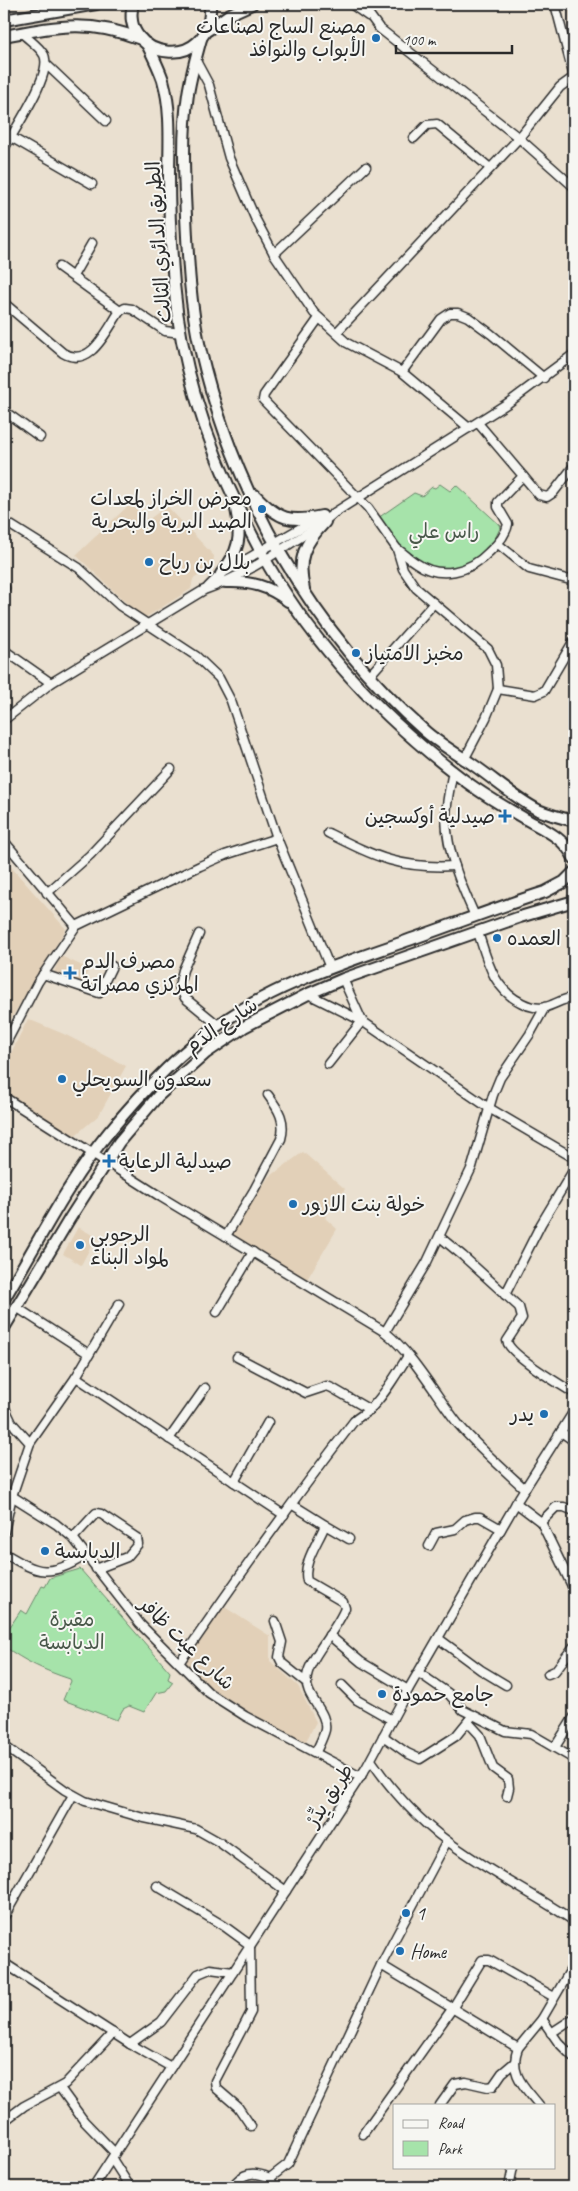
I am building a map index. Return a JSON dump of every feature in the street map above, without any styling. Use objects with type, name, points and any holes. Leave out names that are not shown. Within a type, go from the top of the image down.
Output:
[{"type":"main road","points":[[4,20],[49,8],[96,4]]},
{"type":"main road","name":"الطريق الدائري الثالث","points":[[132,4],[132,20],[163,79],[168,109],[172,260],[181,333],[200,410],[217,458],[265,560],[294,606],[320,641],[349,675],[410,737],[453,772],[524,818],[559,838],[574,858]]},
{"type":"main road","name":"الطريق الدائري الثالث","points":[[210,4],[211,17],[188,90],[185,118],[185,187],[191,295],[199,346],[215,404],[248,488],[276,547],[306,597],[331,632],[370,675],[426,732],[464,760],[536,809],[574,821]]},
{"type":"main road","points":[[6,36],[82,25],[111,29],[144,42],[158,50],[169,52],[187,49],[230,14],[252,4]]},
{"type":"main road","points":[[248,488],[270,509],[285,519],[324,519]]},
{"type":"main road","points":[[232,493],[238,521],[239,539],[234,557],[224,578],[254,583],[271,590],[294,606]]},
{"type":"main road","points":[[306,597],[301,572],[303,554],[306,544],[324,519]]},
{"type":"main road","points":[[320,641],[331,632]]},
{"type":"main road","name":"شارع الدَم","points":[[4,1297],[108,1133],[182,1054],[218,1025],[268,994],[330,968],[545,892],[564,882],[574,872]]},
{"type":"main road","name":"شارع الدَم","points":[[4,1328],[119,1142],[158,1096],[193,1064],[244,1027],[308,994],[343,979],[537,911],[574,900]]},
{"type":"street","points":[[350,4],[372,19]]},
{"type":"street","points":[[365,4],[372,19],[379,28],[519,138],[574,187]]},
{"type":"street","points":[[337,332],[519,138],[560,88],[574,77],[555,4]]},
{"type":"street","points":[[4,149],[7,135],[43,79],[46,64],[39,48],[22,34]]},
{"type":"street","points":[[196,60],[209,85],[237,179],[258,225],[274,254],[320,318],[352,346],[402,372],[469,428]]},
{"type":"street","points":[[46,64],[106,121]]},
{"type":"street","points":[[414,138],[427,125],[437,124],[490,168]]},
{"type":"street","points":[[7,135],[92,184]]},
{"type":"street","points":[[274,254],[366,166]]},
{"type":"street","points":[[72,276],[92,243]]},
{"type":"street","points":[[59,267],[120,311]]},
{"type":"street","points":[[4,304],[63,353],[78,358],[90,353],[120,311],[125,308],[130,308],[165,332],[181,333]]},
{"type":"street","points":[[402,372],[441,318],[450,313],[458,313],[468,317],[491,334],[544,378]]},
{"type":"street","points":[[320,318],[264,394],[263,400],[359,498],[397,549],[417,564],[436,571],[450,573],[476,564],[498,544],[507,529],[508,524],[498,507],[498,502],[522,476]]},
{"type":"street","points":[[224,578],[265,560],[276,547],[359,498],[478,423],[574,355]]},
{"type":"street","points":[[4,411],[40,437]]},
{"type":"street","points":[[478,423],[539,495],[547,497],[553,493],[574,466]]},
{"type":"street","points":[[4,521],[68,560],[120,606],[196,656],[223,685],[231,700],[277,838],[330,968]]},
{"type":"street","points":[[498,544],[529,569],[574,581]]},
{"type":"street","points":[[4,720],[51,683],[224,578],[260,550],[276,547]]},
{"type":"street","points":[[397,549],[401,564],[408,578],[488,649],[496,665],[498,689],[486,718],[464,760]]},
{"type":"street","points":[[370,675],[434,603]]},
{"type":"street","points":[[498,689],[535,695],[544,691],[566,657],[574,640]]},
{"type":"street","points":[[4,650],[51,683]]},
{"type":"street","points":[[566,657],[574,661]]},
{"type":"street","points":[[47,893],[90,855],[172,769]]},
{"type":"street","points":[[453,772],[446,818],[455,866],[475,916]]},
{"type":"street","points":[[328,833],[388,861],[422,866],[455,866]]},
{"type":"street","points":[[4,1047],[43,974],[76,926],[200,866],[277,838]]},
{"type":"street","points":[[4,841],[76,926]]},
{"type":"street","points":[[478,932],[492,975],[506,994],[523,1004],[545,1007],[563,999],[574,998]]},
{"type":"street","points":[[199,934],[183,970],[180,986],[186,998],[218,1025]]},
{"type":"street","points":[[43,974],[99,993],[112,966]]},
{"type":"street","points":[[343,979],[362,1021]]},
{"type":"street","points":[[308,994],[362,1021],[489,1108],[574,1158]]},
{"type":"street","points":[[385,1332],[406,1300],[440,1237],[472,1167],[500,1078],[530,1034],[545,1007]]},
{"type":"street","points":[[328,1064],[362,1021]]},
{"type":"street","points":[[226,1236],[251,1196],[281,1139],[283,1132],[282,1117],[268,1095]]},
{"type":"street","points":[[4,1097],[93,1154],[385,1332],[408,1356],[473,1441],[525,1489]]},
{"type":"street","points":[[504,1295],[549,1209],[574,1169]]},
{"type":"street","points":[[440,1237],[519,1307],[522,1315],[507,1341],[508,1344],[542,1372],[574,1393]]},
{"type":"street","points":[[217,1312],[253,1252]]},
{"type":"street","points":[[4,1532],[12,1496],[30,1443],[76,1377],[119,1304]]},
{"type":"street","points":[[16,1307],[89,1354]]},
{"type":"street","points":[[179,1664],[225,1595],[284,1515],[354,1422],[361,1414],[370,1410],[408,1356]]},
{"type":"street","points":[[237,1357],[306,1393],[327,1386],[370,1410]]},
{"type":"street","points":[[76,1377],[284,1515]]},
{"type":"street","points":[[169,1439],[205,1388]]},
{"type":"street","points":[[4,1406],[16,1428],[30,1443]]},
{"type":"street","name":"طريق يِدِّرْ","points":[[94,2187],[232,1972],[361,1777],[408,1690],[516,1503],[574,1410]]},
{"type":"street","points":[[234,1482],[268,1422]]},
{"type":"street","points":[[561,1432],[574,1442]]},
{"type":"street","name":"شارع عيت ظافر","points":[[4,1490],[56,1524],[73,1538],[140,1624],[218,1700],[361,1777]]},
{"type":"street","points":[[516,1503],[542,1522],[574,1590]]},
{"type":"street","points":[[293,1504],[349,1540]]},
{"type":"street","points":[[542,1522],[556,1507],[564,1507],[574,1512]]},
{"type":"street","points":[[73,1538],[96,1513],[101,1514],[137,1538],[138,1544],[127,1557],[96,1569]]},
{"type":"street","points":[[428,1546],[436,1533],[455,1530],[470,1518],[480,1518],[501,1529]]},
{"type":"street","points":[[316,1752],[324,1734],[325,1724],[307,1683],[308,1671],[345,1610],[344,1604],[307,1581],[305,1572],[325,1525]]},
{"type":"street","points":[[4,1552],[28,1568],[46,1571],[64,1567],[86,1555]]},
{"type":"street","points":[[275,1621],[282,1642],[279,1657],[282,1664],[307,1683]]},
{"type":"street","points":[[329,1635],[361,1662],[408,1690]]},
{"type":"street","points":[[439,1638],[480,1670],[506,1685]]},
{"type":"street","points":[[548,1674],[555,1671],[574,1646]]},
{"type":"street","points":[[419,1673],[448,1692],[459,1708],[505,1731],[531,1734],[574,1759]]},
{"type":"street","points":[[342,1685],[357,1700],[392,1720]]},
{"type":"street","points":[[383,1736],[407,1753],[420,1759],[456,1736],[473,1715]]},
{"type":"street","points":[[555,1747],[574,1717]]},
{"type":"street","points":[[468,1722],[480,1735],[493,1768],[508,1779],[509,1788],[507,1796]]},
{"type":"street","points":[[4,1746],[19,1759],[73,1795],[118,1811],[196,1829],[219,1842],[286,1891]]},
{"type":"street","points":[[371,1760],[398,1794],[447,1841],[573,1917]]},
{"type":"street","points":[[4,1917],[73,1795]]},
{"type":"street","points":[[270,2178],[288,2164],[381,1965],[447,1841]]},
{"type":"street","points":[[157,1886],[224,1926],[250,1945],[251,2012],[215,2081],[216,2088],[238,2107],[251,2126]]},
{"type":"street","points":[[363,2134],[452,2009],[482,1960],[489,1960],[554,1997]]},
{"type":"street","points":[[4,1963],[130,2044],[171,2066]]},
{"type":"street","points":[[538,2104],[522,2086],[515,2062],[518,2048],[542,2019],[574,1964]]},
{"type":"street","points":[[381,1965],[518,2048]]},
{"type":"street","points":[[130,2044],[160,2022],[198,1974],[210,1969],[232,1972]]},
{"type":"street","points":[[551,2033],[574,2018]]},
{"type":"street","points":[[542,2019],[551,2033],[574,2058]]},
{"type":"street","points":[[4,2121],[24,2106],[60,2088],[114,2033]]},
{"type":"street","points":[[441,2104],[455,2084],[466,2082],[488,2088],[493,2086],[502,2073],[515,2062]]},
{"type":"street","points":[[60,2088],[113,2156],[130,2187]]},
{"type":"street","points":[[509,2187],[513,2168]]},
{"type":"street","points":[[232,2187],[243,2175],[256,2172],[270,2178],[274,2187]]},
{"type":"shaded area","name":"بلال بن رباح","points":[[131,503],[148,520],[167,506],[214,556],[213,568],[193,579],[191,589],[143,619],[76,555]]},
{"type":"shaded area","points":[[4,859],[66,929],[4,1030]]},
{"type":"shaded area","name":"مصرف الدم المركزي مصراتة","points":[[61,956],[89,969],[79,989],[52,976]]},
{"type":"shaded area","name":"سعدون السويحلي","points":[[28,1019],[66,1035],[126,1066],[99,1115],[72,1138],[40,1115],[4,1093],[4,1067]]},
{"type":"shaded area","name":"خولة بنت الازور","points":[[303,1152],[345,1189],[325,1218],[337,1229],[306,1281],[229,1235],[268,1178]]},
{"type":"shaded area","name":"الرجوبي لمواد البناء","points":[[78,1227],[96,1237],[81,1265],[63,1254]]},
{"type":"shaded area","points":[[223,1606],[270,1636],[270,1661],[298,1686],[316,1722],[304,1745],[213,1695],[187,1669],[186,1661]]},
{"type":"green space","name":"راس علي","points":[[440,484],[450,491],[456,485],[501,526],[485,554],[468,567],[434,571],[404,553],[378,518],[414,493],[422,496],[432,487],[435,488]]},
{"type":"green space","name":"مقبرة الدبابسة","points":[[80,1569],[170,1672],[168,1679],[173,1682],[166,1691],[156,1693],[144,1712],[129,1706],[123,1709],[117,1720],[63,1700],[71,1681],[70,1679],[35,1665],[4,1646],[4,1636],[21,1610],[27,1614],[42,1586],[45,1587],[50,1578]]},
{"type":"place","name":"مصنع الساج لصناعات الأبواب والنوافذ","points":[[376,38]]},
{"type":"place","name":"معرض الخراز لمعدات الصيد البرية والبحرية","points":[[262,509]]},
{"type":"place","name":"بلال بن رباح","points":[[149,562]]},
{"type":"place","name":"مخبز اﻻمتياز","points":[[356,653]]},
{"type":"place","name":"صيدلية أوكسجين","points":[[505,816]]},
{"type":"place","name":"العمده","points":[[497,938]]},
{"type":"place","name":"مصرف الدم المركزي مصراتة","points":[[70,973]]},
{"type":"place","name":"سعدون السويحلي","points":[[62,1079]]},
{"type":"place","name":"صيدلية الرعاية","points":[[109,1161]]},
{"type":"place","name":"خولة بنت الازور","points":[[293,1204]]},
{"type":"place","name":"الرجوبي لمواد البناء","points":[[80,1245]]},
{"type":"place","name":"يدر","points":[[544,1414]]},
{"type":"place","name":"الدبابسة","points":[[45,1551]]},
{"type":"place","name":"جامع حمودة","points":[[382,1694]]},
{"type":"place","name":"1","points":[[406,1913]]},
{"type":"place","name":"Home","points":[[400,1951]]}]
